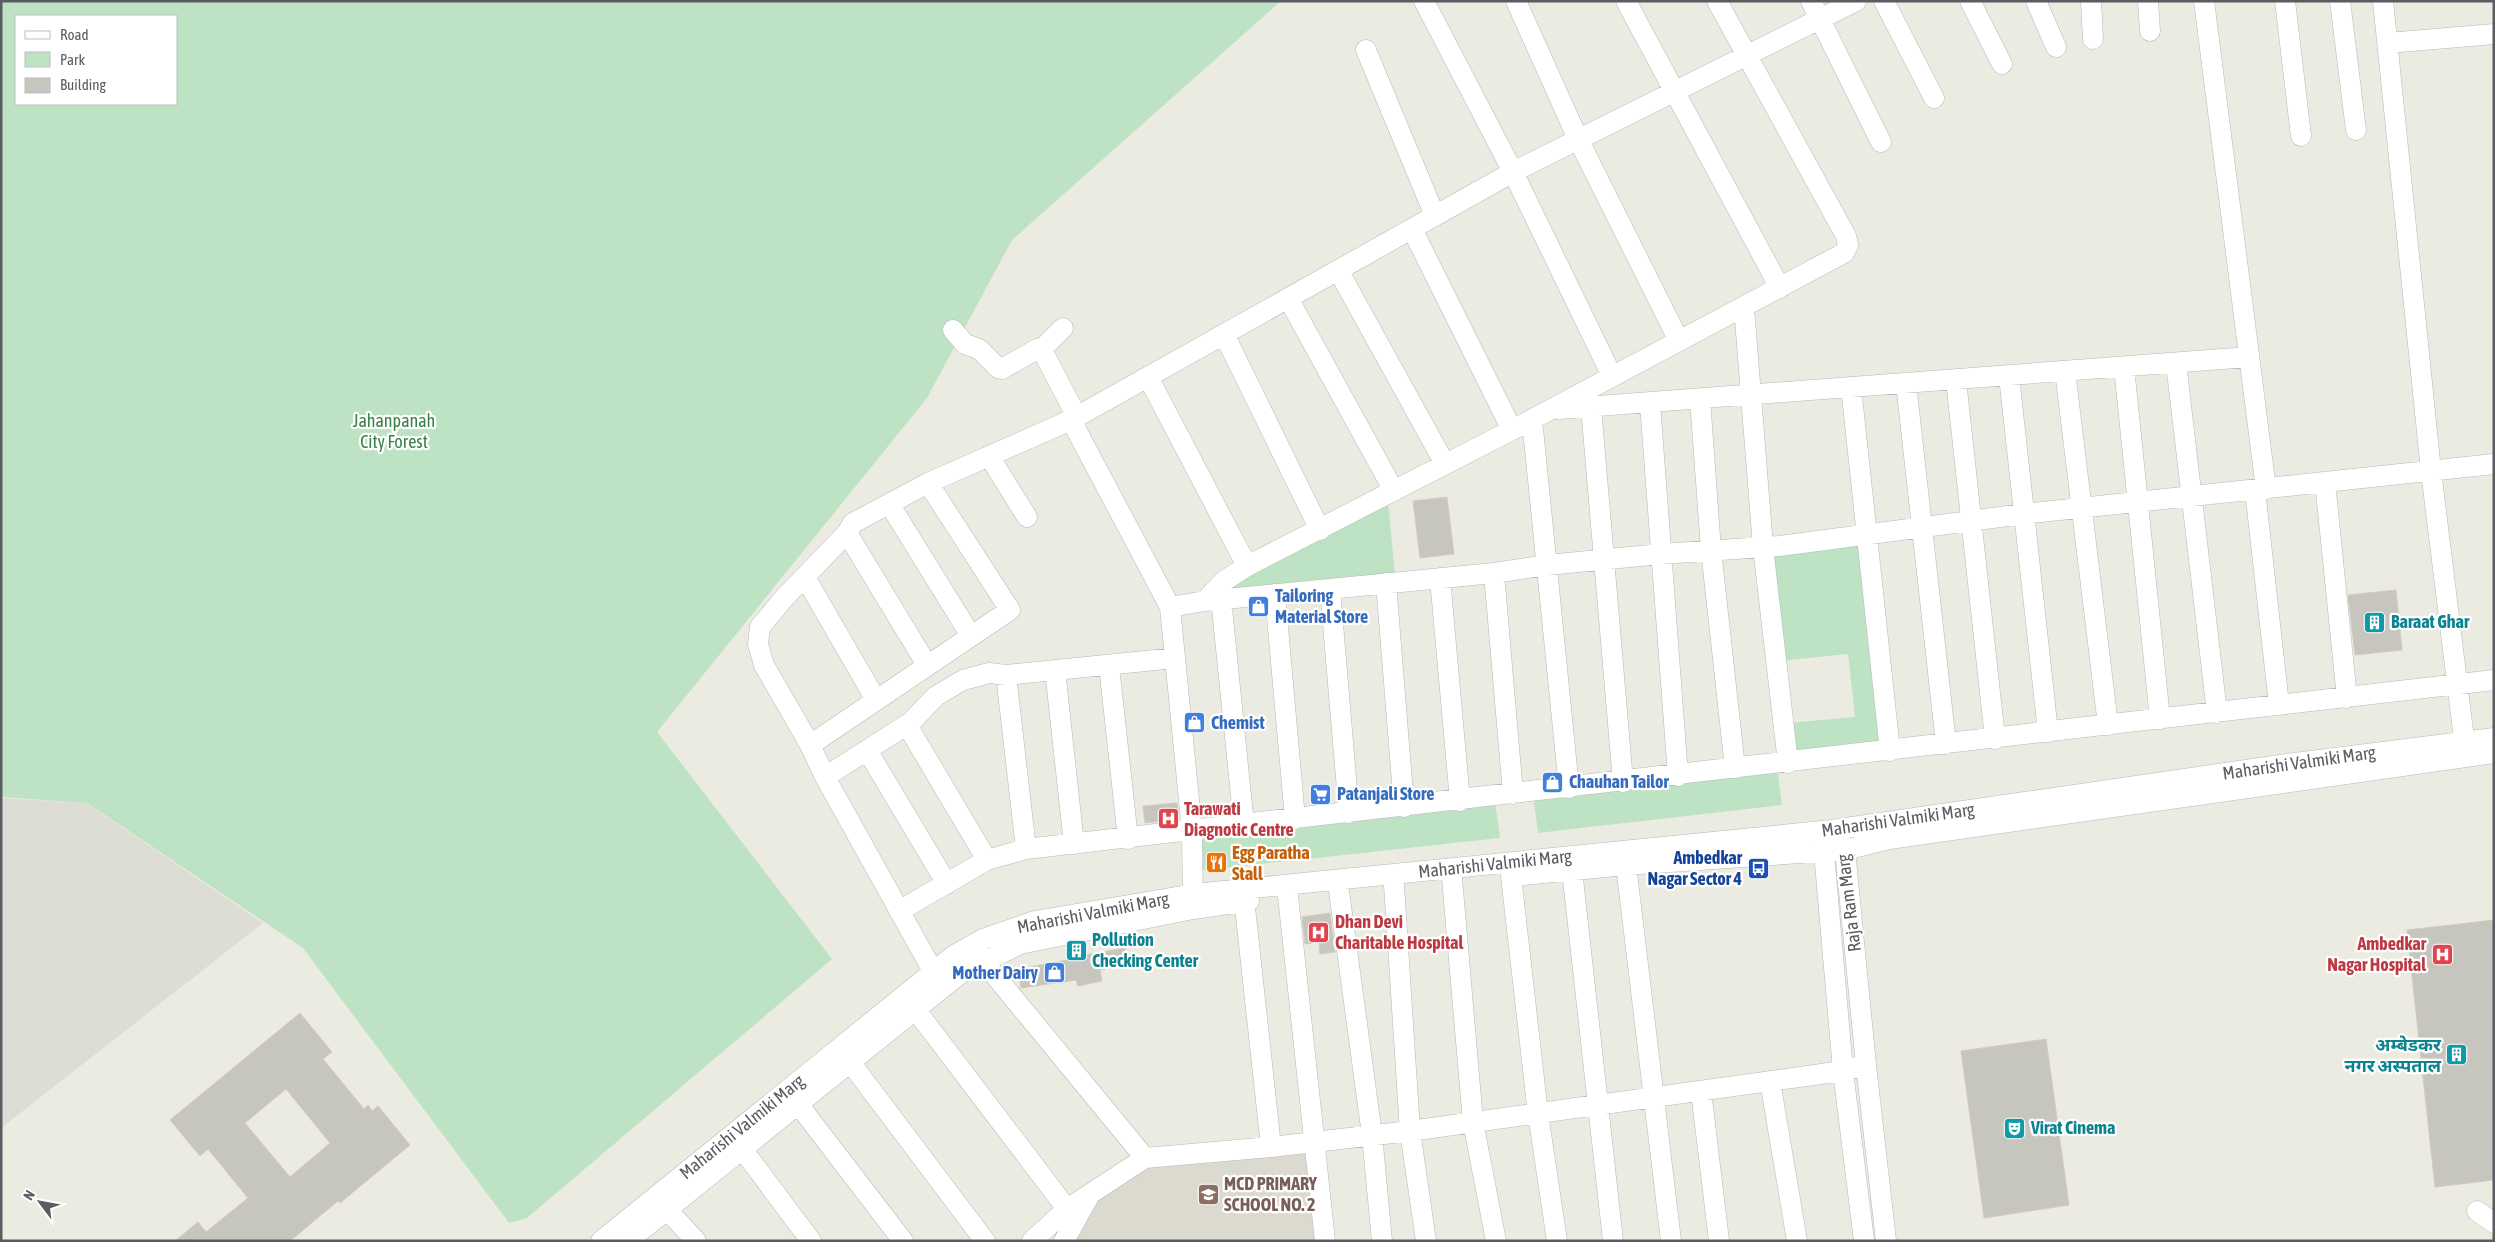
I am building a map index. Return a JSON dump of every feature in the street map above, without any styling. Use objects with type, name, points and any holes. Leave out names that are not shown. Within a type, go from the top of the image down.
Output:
[{"type":"street","points":[[1424,1],[1513,172],[1612,376]]},
{"type":"street","points":[[1516,1],[1578,139],[1679,341]]},
{"type":"street","points":[[1626,1],[1673,92],[1780,288]]},
{"type":"street","points":[[1244,825],[1213,600],[1224,581],[1247,566],[1541,415],[1838,258],[1844,253],[1848,245],[1846,236],[1745,56],[1717,1]]},
{"type":"street","points":[[1811,1],[1881,142]]},
{"type":"street","points":[[937,979],[825,777],[810,745],[764,665],[758,644],[760,627],[804,577],[847,534],[853,523],[890,505],[928,483],[1074,418],[1513,172],[1856,1]]},
{"type":"street","points":[[1884,1],[1934,98]]},
{"type":"street","points":[[1970,1],[2002,64]]},
{"type":"street","points":[[2036,1],[2056,47]]},
{"type":"street","points":[[2090,1],[2093,39]]},
{"type":"street","points":[[2148,1],[2150,31]]},
{"type":"street","points":[[2204,1],[2249,358],[2279,706]]},
{"type":"street","points":[[2285,1],[2301,136]]},
{"type":"street","points":[[2340,1],[2356,130]]},
{"type":"street","points":[[2383,1],[2431,471],[2465,749]]},
{"type":"street","points":[[2388,43],[2494,34]]},
{"type":"street","points":[[1366,50],[1435,216]]},
{"type":"street","points":[[1412,229],[1512,430]]},
{"type":"street","points":[[1338,270],[1445,464]]},
{"type":"street","points":[[1288,298],[1394,491]]},
{"type":"street","points":[[1744,307],[1763,547],[1788,762]]},
{"type":"street","points":[[1040,351],[1063,328]]},
{"type":"street","points":[[953,330],[965,344],[979,349],[998,368],[1002,369],[1030,352],[1037,349],[1040,351]]},
{"type":"street","points":[[1224,334],[1320,530]]},
{"type":"street","points":[[1040,351],[1170,607],[1192,831],[1194,902]]},
{"type":"street","points":[[1541,415],[1590,407],[2249,358]]},
{"type":"street","points":[[2176,363],[2218,713]]},
{"type":"street","points":[[2124,367],[2160,719]]},
{"type":"street","points":[[2065,372],[2108,725]]},
{"type":"street","points":[[2009,376],[2048,732]]},
{"type":"street","points":[[1148,377],[1247,566]]},
{"type":"street","points":[[1956,380],[1995,739]]},
{"type":"street","points":[[1906,383],[1946,744]]},
{"type":"street","points":[[1851,387],[1890,751]]},
{"type":"street","points":[[1700,399],[1711,550],[1735,768]]},
{"type":"street","points":[[1650,403],[1678,776]]},
{"type":"street","points":[[1590,407],[1623,782]]},
{"type":"street","points":[[1541,415],[1547,565],[1569,788]]},
{"type":"street","points":[[989,456],[1027,517]]},
{"type":"street","points":[[1170,607],[1213,600],[1494,573],[1547,565],[1763,547],[2023,514],[2494,464]]},
{"type":"street","points":[[2325,482],[2347,698]]},
{"type":"street","points":[[810,745],[1010,610],[928,483]]},
{"type":"street","points":[[890,505],[972,636]]},
{"type":"street","points":[[847,534],[928,666]]},
{"type":"street","points":[[1494,573],[1513,794]]},
{"type":"street","points":[[804,577],[876,700]]},
{"type":"street","points":[[1440,578],[1460,801]]},
{"type":"street","points":[[1386,584],[1404,807]]},
{"type":"street","points":[[1330,589],[1349,813]]},
{"type":"street","points":[[1275,594],[1295,819]]},
{"type":"street","points":[[825,777],[907,725],[936,696],[963,680],[989,673],[1006,674],[1109,666],[1174,658]]},
{"type":"street","points":[[1109,666],[1128,839]]},
{"type":"street","points":[[1055,670],[1074,844]]},
{"type":"street","points":[[1006,674],[1026,849]]},
{"type":"street","points":[[899,911],[987,860],[1026,849],[1678,776],[2494,680]]},
{"type":"street","points":[[907,725],[987,860]]},
{"type":"street","name":"Maharishi Valmiki Marg","points":[[1244,895],[1288,896],[1452,878],[1511,876],[1626,865],[1845,850],[1889,839],[2465,749],[2494,738]]},
{"type":"street","name":"Maharishi Valmiki Marg","points":[[628,1241],[662,1204],[937,979],[961,972],[979,952],[1194,902],[1244,895],[1832,830],[2287,764],[2465,749],[2494,753]]},
{"type":"street","points":[[867,750],[947,884]]},
{"type":"street","name":"Raja Ram Marg","points":[[1832,830],[1845,850],[1866,1065],[1886,1241]]},
{"type":"street","name":"Raja Ram Marg","points":[[1832,830],[1824,852],[1843,1071],[1864,1241]]},
{"type":"street","points":[[1626,865],[1671,1241]]},
{"type":"street","points":[[1572,870],[1596,1107],[1613,1241]]},
{"type":"street","points":[[1511,876],[1538,1114],[1557,1241]]},
{"type":"street","points":[[1452,878],[1473,1122],[1496,1241]]},
{"type":"street","points":[[1394,885],[1410,1131],[1426,1241]]},
{"type":"street","points":[[1339,891],[1372,1135],[1382,1241]]},
{"type":"street","points":[[1244,895],[1271,1147]]},
{"type":"street","points":[[1288,896],[1326,1241]]},
{"type":"street","points":[[979,952],[1145,1158]]},
{"type":"street","name":"Maharishi Valmiki Marg","points":[[601,1241],[662,1204],[743,1150],[915,1009],[937,979]]},
{"type":"street","points":[[915,1009],[1067,1209]]},
{"type":"street","points":[[850,1062],[985,1241]]},
{"type":"street","points":[[1032,1241],[1067,1209],[1145,1158],[1271,1147],[1410,1131],[1655,1099],[1843,1071],[1866,1065]]},
{"type":"street","points":[[1770,1081],[1796,1241]]},
{"type":"street","points":[[1701,1091],[1718,1241]]},
{"type":"street","points":[[798,1104],[904,1241]]},
{"type":"street","points":[[743,1150],[811,1241]]},
{"type":"street","points":[[1064,1241],[1090,1194]]},
{"type":"street","points":[[662,1204],[696,1241]]},
{"type":"street","points":[[2476,1211],[2494,1223]]},
{"type":"shaded area","points":[[1,798],[86,803],[263,923],[1,1128]]},
{"type":"shaded area","name":"MCD PRIMARY SCHOOL NO. 2","points":[[1311,1148],[1321,1241],[1071,1241],[1095,1197],[1149,1162]]},
{"type":"green space","name":"Jahanpanah City Forest","points":[[1,1],[1281,1],[1012,240],[927,398],[657,732],[832,959],[527,1218],[509,1223],[303,948],[87,803],[1,797]]},
{"type":"green space","points":[[1388,500],[1395,576],[1217,595],[1227,585]]},
{"type":"green space","points":[[1863,537],[1885,747],[1792,758],[1788,723],[1855,717],[1848,654],[1779,661],[1767,550]]},
{"type":"green space","points":[[1777,767],[1782,805],[1538,833],[1533,795]]},
{"type":"green space","points":[[1495,801],[1500,838],[1196,871],[1195,834]]},
{"type":"building","points":[[1447,497],[1454,554],[1420,558],[1413,501]]},
{"type":"building","name":"Baraat Ghar","points":[[2396,590],[2402,650],[2355,655],[2348,595]]},
{"type":"building","points":[[1177,803],[1179,819],[1145,823],[1143,806]]},
{"type":"building","points":[[1330,913],[1335,952],[1320,954],[1319,942],[1305,944],[1302,917]]},
{"type":"building","name":"अम्बेडकर नगर अस्पताल","points":[[2494,920],[2494,1180],[2435,1187],[2407,930]]},
{"type":"building","points":[[1125,948],[1128,965],[1100,970],[1102,981],[1078,986],[1076,980],[1021,988],[1018,969]]},
{"type":"building","points":[[300,1013],[332,1052],[323,1059],[364,1109],[368,1105],[372,1111],[378,1106],[410,1145],[340,1203],[338,1201],[290,1241],[175,1241],[198,1222],[206,1232],[248,1198],[208,1149],[200,1156],[170,1120]],"holes":[[[286,1089],[330,1143],[290,1177],[245,1123]]]},
{"type":"building","name":"Virat Cinema","points":[[2046,1039],[2069,1205],[1984,1218],[1961,1051]]},
{"type":"place","name":"Tailoring Material Store","points":[[1259,606]]},
{"type":"place","name":"Baraat Ghar","points":[[2375,622]]},
{"type":"place","name":"Chemist","points":[[1195,723]]},
{"type":"place","name":"Chauhan Tailor","points":[[1553,782]]},
{"type":"place","name":"Patanjali Store","points":[[1321,794]]},
{"type":"place","name":"Tarawati Diagnotic Centre","points":[[1168,819]]},
{"type":"place","name":"Egg Paratha Stall","points":[[1216,863]]},
{"type":"place","name":"Ambedkar Nagar Sector 4","points":[[1758,868]]},
{"type":"place","name":"Dhan Devi Charitable Hospital","points":[[1319,932]]},
{"type":"place","name":"Pollution Checking Center","points":[[1076,950]]},
{"type":"place","name":"Ambedkar Nagar Hospital","points":[[2442,954]]},
{"type":"place","name":"Mother Dairy","points":[[1054,973]]},
{"type":"place","name":"अम्बेडकर नगर अस्पताल","points":[[2457,1055]]},
{"type":"place","name":"Virat Cinema","points":[[2015,1128]]},
{"type":"place","name":"MCD PRIMARY SCHOOL NO. 2","points":[[1208,1194]]}]
